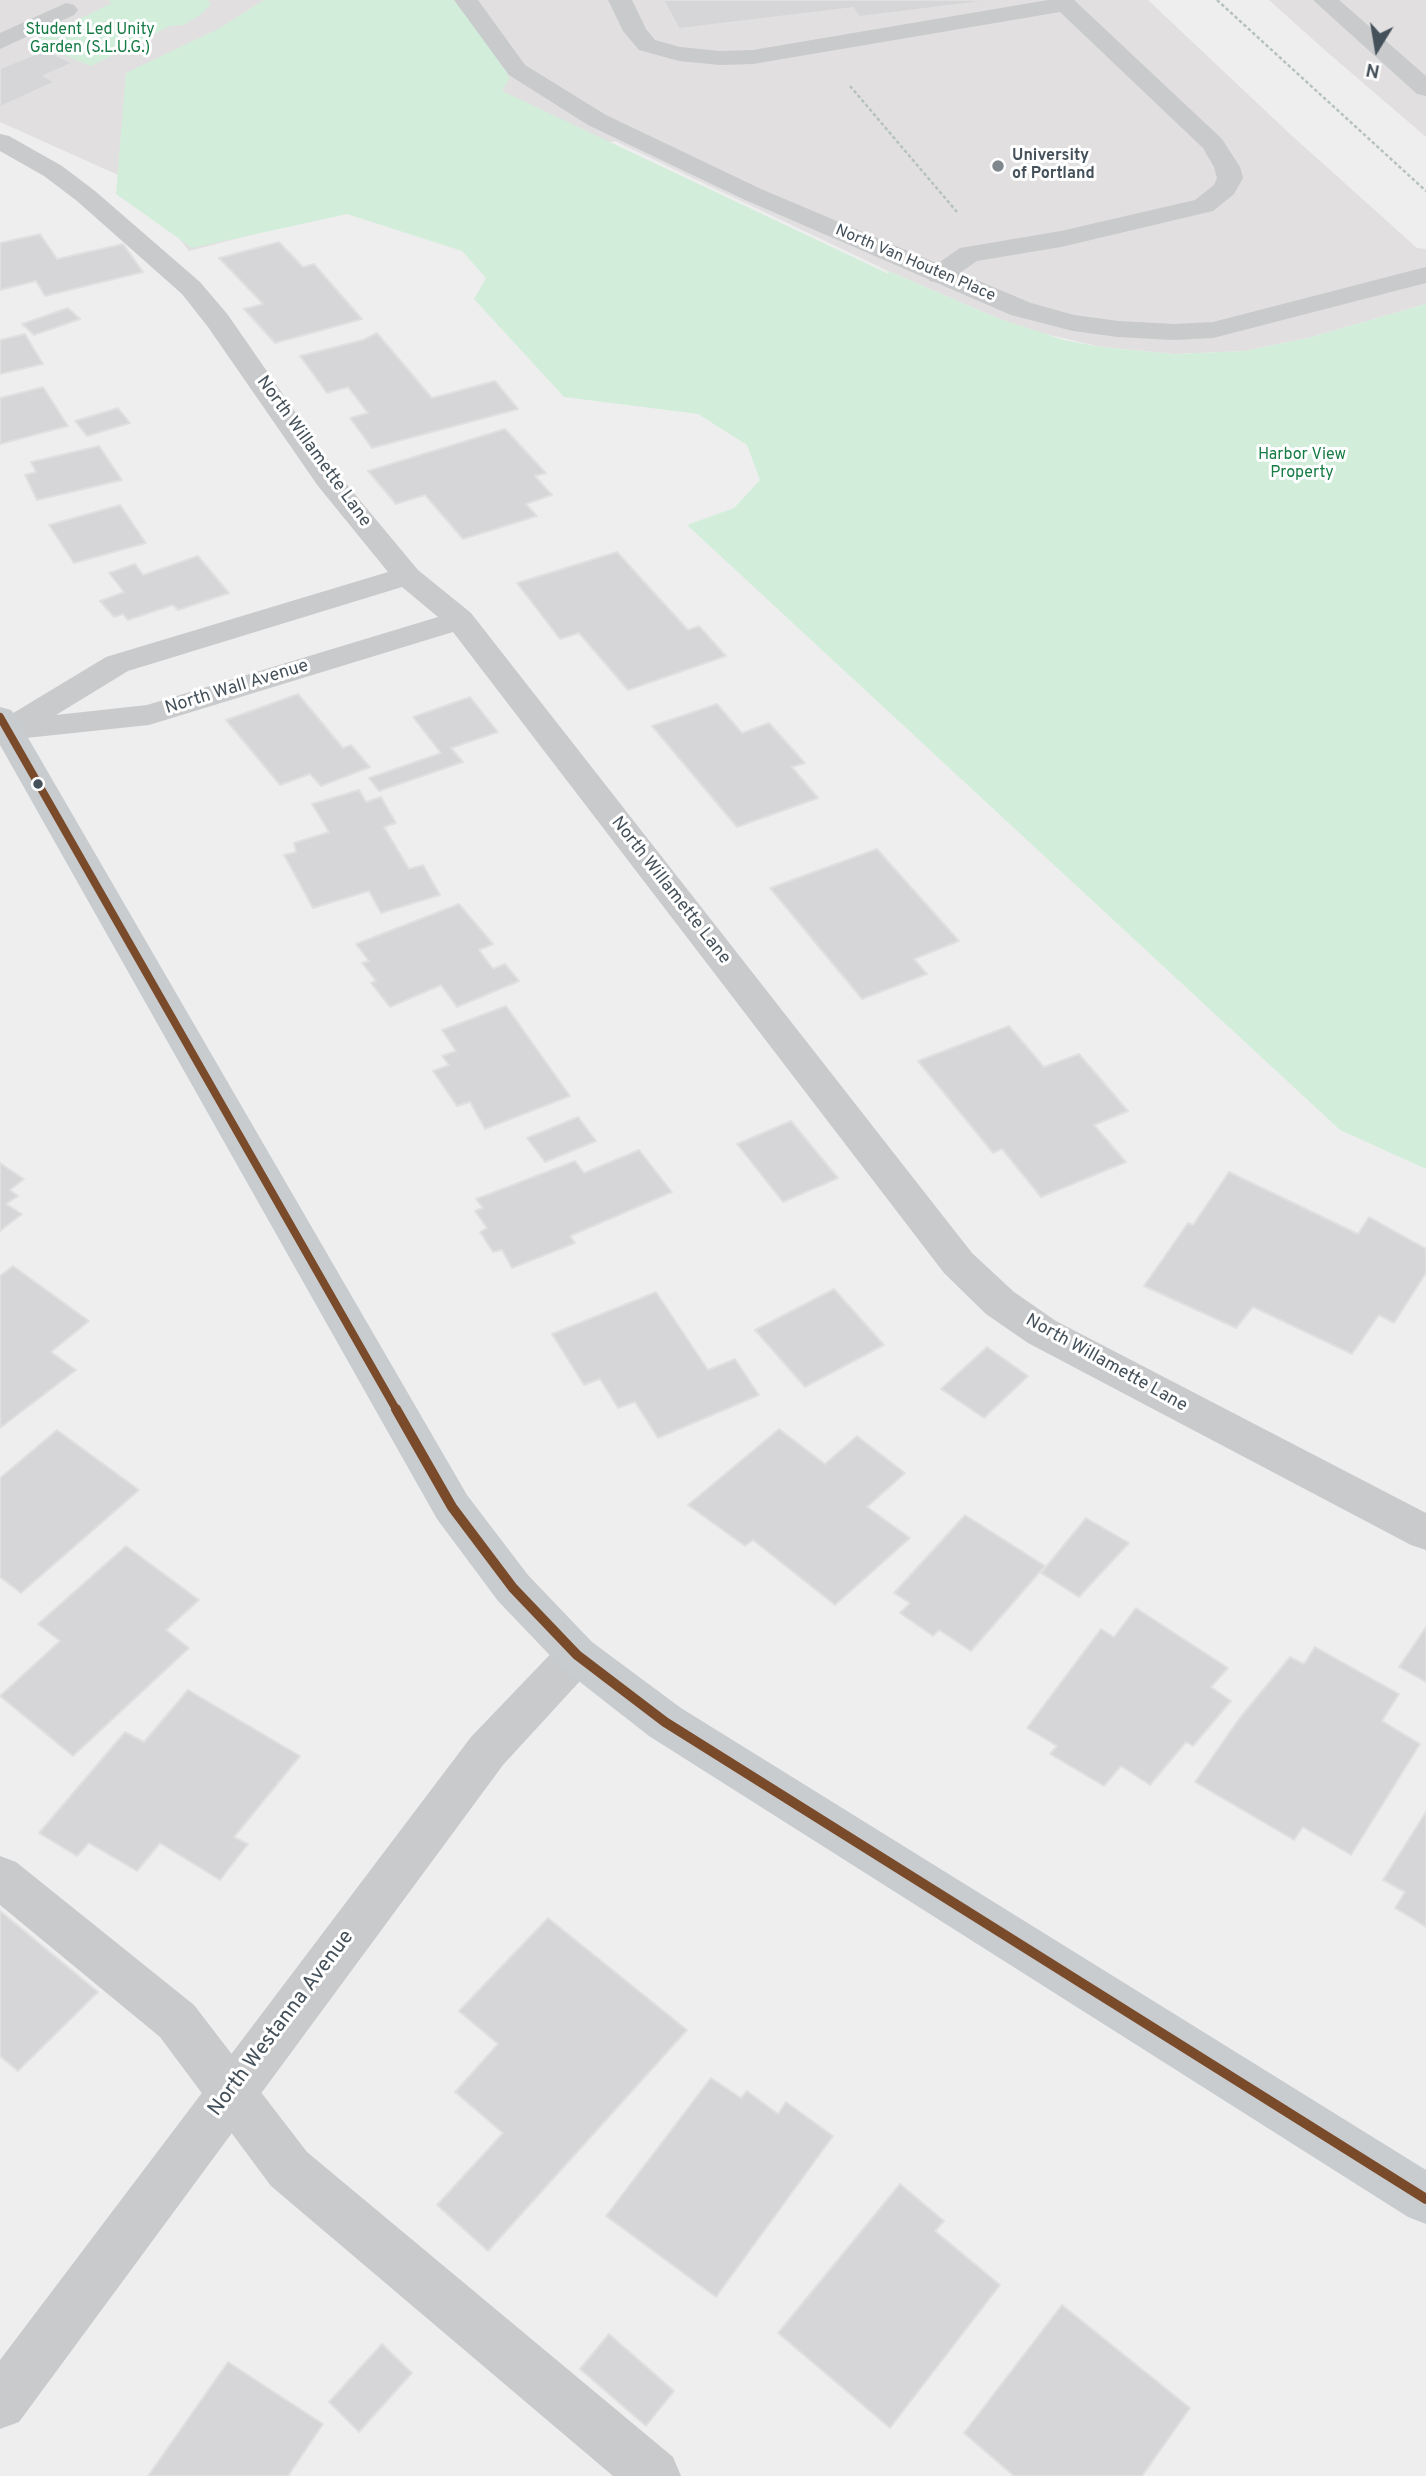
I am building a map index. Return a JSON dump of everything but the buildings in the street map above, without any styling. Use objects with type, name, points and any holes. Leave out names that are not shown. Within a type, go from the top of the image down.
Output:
[{"type":"main road","points":[[2,727],[452,1507],[513,1588],[577,1655],[665,1722],[1426,2199]]},
{"type":"street","points":[[0,42],[66,10],[41,0]]},
{"type":"street","name":"North Van Houten Place","points":[[466,0],[517,70],[597,120],[752,194],[1021,309],[1073,323],[1174,332],[1213,330],[1426,275]]},
{"type":"street","points":[[620,0],[635,31],[647,45],[680,54],[753,57],[1063,2],[1213,144],[1227,167],[1230,178],[1226,189],[1204,206],[1060,239],[969,254],[939,275]]},
{"type":"street","points":[[1325,0],[1426,89]]},
{"type":"street","name":"North Willamette Lane","points":[[0,141],[52,171],[86,195],[191,288],[218,321],[328,480],[407,576],[460,620],[958,1263],[1000,1303],[1042,1332],[1426,1533]]},
{"type":"street","points":[[2,727],[117,664],[407,576]]},
{"type":"street","name":"North Wall Avenue","points":[[2,727],[149,715],[460,620]]},
{"type":"street","name":"North Westanna Avenue","points":[[0,2403],[487,1751],[577,1655]]},
{"type":"street","points":[[0,1877],[177,2021],[289,2169],[654,2476]]},
{"type":"path","points":[[1217,0],[1426,191]]},
{"type":"path","points":[[813,46],[881,120],[951,203],[962,220],[956,231],[908,261]]},
{"type":"shaded area","name":"University of Portland","points":[[0,0],[1148,0],[1290,134],[1417,248],[1426,249],[1426,304],[1308,338],[1245,351],[1174,354],[1101,347],[1029,330],[997,318],[886,270],[615,141],[189,251],[136,183],[0,122]]},
{"type":"shaded area","points":[[1269,0],[1426,0],[1426,137],[1327,52]]},
{"type":"green space","name":"Student Led Unity Garden (S.L.U.G.)","points":[[109,0],[208,0],[211,4],[199,16],[183,25],[170,26],[91,66],[33,42],[112,3]]},
{"type":"green space","name":"Harbor View Property","points":[[264,0],[457,0],[510,78],[502,91],[889,274],[886,270],[997,318],[1064,340],[1101,347],[1174,354],[1245,351],[1308,338],[1426,304],[1426,1169],[1340,1130],[687,525],[734,508],[760,480],[747,445],[698,414],[564,397],[474,299],[486,278],[462,251],[347,214],[192,248],[116,194],[126,73],[220,28]]},
{"type":"transit line","points":[[0,717],[452,1507],[513,1588],[577,1655],[665,1722],[1426,2199]]},
{"type":"place","name":"University of Portland","points":[[998,166]]}]
